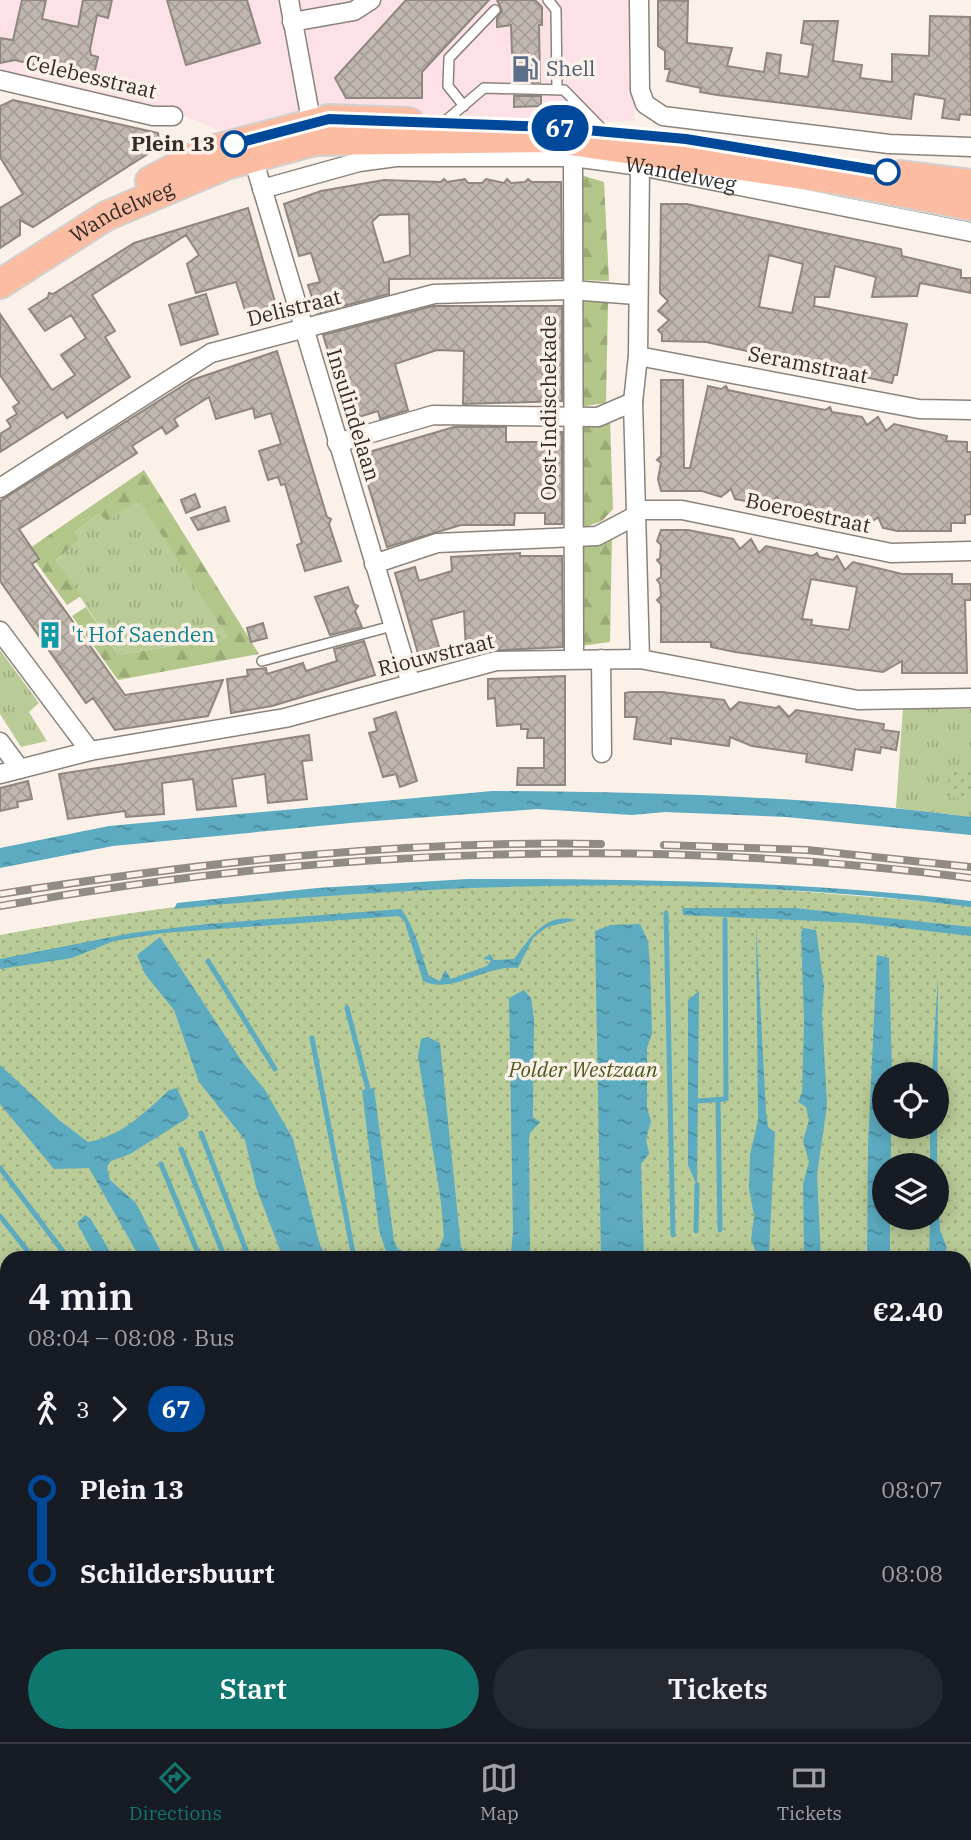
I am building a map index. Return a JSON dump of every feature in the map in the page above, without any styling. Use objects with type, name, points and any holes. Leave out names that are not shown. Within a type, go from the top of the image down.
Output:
[{"type":"main road","points":[[313,132],[329,119],[453,114],[686,139],[971,184]]},
{"type":"main road","points":[[106,216],[135,190],[204,152],[313,132],[550,138],[844,181],[971,206]]},
{"type":"main road","name":"Wandelweg","points":[[0,284],[106,216],[226,165],[253,158],[313,132]]},
{"type":"street","points":[[289,0],[313,132]]},
{"type":"street","points":[[292,22],[354,11],[371,0]]},
{"type":"street","points":[[639,0],[639,90],[645,104],[663,116],[889,144],[971,147]]},
{"type":"street","name":"Celebesstraat","points":[[0,80],[153,116],[173,116]]},
{"type":"street","name":"Wandelweg","points":[[262,188],[359,162],[396,157],[573,157],[640,166],[971,232]]},
{"type":"street","name":"Oost-Indischekade","points":[[573,157],[571,290],[574,658]]},
{"type":"street","name":"Insulindelaan","points":[[253,158],[411,684]]},
{"type":"street","points":[[640,166],[636,295],[638,356],[634,402],[640,659]]},
{"type":"street","name":"Delistraat","points":[[0,488],[211,353],[433,294],[571,290],[636,295]]},
{"type":"street","name":"Seramstraat","points":[[638,356],[919,409],[971,410]]},
{"type":"street","points":[[337,443],[433,415],[598,417],[634,402]]},
{"type":"street","name":"Boeroestraat","points":[[635,513],[682,510],[891,553],[971,551]]},
{"type":"street","points":[[374,564],[436,543],[597,536],[635,513]]},
{"type":"street","points":[[0,631],[90,751]]},
{"type":"street","points":[[601,659],[602,753]]},
{"type":"street","name":"Riouwstraat","points":[[0,774],[90,751],[285,718],[496,661],[640,659],[858,700],[971,698]]},
{"type":"street","points":[[0,742],[20,769]]},
{"type":"lane","points":[[548,0],[556,10],[557,89]]},
{"type":"lane","points":[[495,10],[449,58],[448,86],[453,114],[484,88],[557,89],[564,90],[605,132]]},
{"type":"lane","points":[[262,661],[392,626]]},
{"type":"shaded area","points":[[0,0],[636,0],[634,121],[223,132],[175,112],[0,73]]},
{"type":"green space","points":[[581,175],[604,182],[609,281],[582,280]]},
{"type":"green space","points":[[578,300],[608,303],[606,403],[579,407]]},
{"type":"green space","points":[[610,419],[613,509],[602,521],[580,529],[578,424]]},
{"type":"green space","points":[[144,470],[259,654],[118,680],[72,616],[86,607],[118,655],[227,637],[139,500],[107,521],[99,514],[75,532],[80,540],[56,560],[81,596],[67,605],[27,550]]},
{"type":"green space","points":[[139,499],[227,637],[118,655],[56,560],[80,540],[75,532],[99,514],[107,521]]},
{"type":"green space","points":[[612,535],[610,642],[580,646],[577,544]]},
{"type":"green space","points":[[0,650],[39,703],[29,712],[47,741],[21,747],[0,714]]},
{"type":"green space","points":[[903,707],[971,709],[971,817],[896,808]]},
{"type":"green space","points":[[949,770],[971,771],[971,799],[947,797]]},
{"type":"green space","name":"Polder Westzaan","points":[[583,882],[734,886],[971,905],[971,1251],[0,1251],[0,935],[140,912],[328,891]]},
{"type":"water","points":[[492,791],[672,794],[852,804],[971,817],[971,835],[786,817],[665,812],[632,815],[537,809],[361,822],[113,846],[0,868],[0,848],[109,826]]},
{"type":"water","points":[[468,879],[782,885],[971,901],[971,907],[772,889],[573,886],[374,893],[174,909],[177,903],[317,888]]},
{"type":"water","points":[[682,908],[795,908],[971,927],[971,936],[859,923],[683,915]]},
{"type":"water","points":[[401,909],[414,932],[429,976],[440,981],[445,970],[451,979],[487,966],[491,960],[483,959],[490,954],[494,960],[514,959],[532,935],[547,923],[555,920],[576,920],[547,927],[533,938],[518,968],[494,970],[446,984],[423,981],[404,920],[398,916],[163,933],[114,941],[72,958],[0,969],[0,959],[132,933],[207,924]]},
{"type":"water","points":[[640,924],[648,941],[652,1033],[647,1048],[647,1108],[651,1121],[646,1139],[649,1154],[641,1164],[644,1251],[601,1251],[595,931],[611,925]]},
{"type":"water","points":[[756,924],[766,1112],[768,1127],[775,1132],[769,1251],[756,1251],[751,1240],[754,1216],[749,1188],[750,1155],[758,1120]]},
{"type":"water","points":[[803,928],[816,930],[824,986],[822,1015],[827,1105],[817,1175],[821,1251],[804,1251],[803,1184],[809,1162],[803,1141],[809,1120],[806,1107],[798,1102],[802,1093],[804,1022]]},
{"type":"water","points":[[160,937],[243,1063],[265,1090],[293,1139],[323,1251],[280,1251],[256,1187],[245,1140],[199,1082],[174,1010],[145,974],[137,955]]},
{"type":"water","points":[[877,955],[889,958],[892,1062],[872,1062],[872,1139],[891,1139],[891,1153],[872,1153],[872,1230],[890,1230],[890,1251],[867,1251],[868,1145]]},
{"type":"water","points":[[938,976],[938,1062],[933,1062]]},
{"type":"water","points":[[524,990],[531,998],[534,1019],[533,1117],[540,1122],[530,1133],[529,1140],[530,1251],[511,1251],[509,998]]},
{"type":"water","points":[[699,991],[697,1186],[688,1165],[688,1000]]},
{"type":"water","points":[[428,1037],[440,1043],[461,1247],[464,1251],[438,1251],[444,1236],[418,1056],[421,1039]]},
{"type":"water","points":[[0,1065],[59,1120],[88,1142],[122,1129],[169,1090],[177,1088],[189,1115],[186,1119],[130,1154],[111,1161],[107,1167],[110,1180],[136,1203],[160,1251],[136,1251],[89,1168],[54,1169],[0,1104]]},
{"type":"water","points":[[374,1088],[394,1241],[398,1249],[404,1251],[386,1251],[379,1230],[362,1090]]},
{"type":"water","points":[[930,1139],[937,1139],[937,1153],[930,1153]]},
{"type":"water","points":[[85,1215],[90,1218],[110,1251],[92,1251],[77,1223]]},
{"type":"water","points":[[930,1230],[940,1230],[947,1248],[946,1251],[929,1251]]},
{"type":"building","points":[[22,0],[46,0],[42,19],[78,27],[83,0],[112,0],[108,18],[97,15],[90,49],[91,55],[98,57],[93,79],[82,76],[77,69],[70,74],[15,60],[0,63],[0,38],[13,40]]},
{"type":"building","points":[[167,0],[247,0],[260,43],[186,65]]},
{"type":"building","points":[[406,0],[489,0],[422,72],[422,98],[346,98],[335,78]]},
{"type":"building","points":[[497,0],[535,0],[542,7],[542,25],[539,25],[540,82],[513,82],[511,25],[497,27],[497,18],[502,11]]},
{"type":"building","points":[[658,0],[688,1],[687,43],[732,48],[727,66],[764,72],[767,53],[781,55],[779,73],[808,77],[813,45],[801,43],[804,21],[838,21],[833,61],[862,65],[860,78],[892,82],[892,54],[929,56],[930,16],[970,17],[971,115],[960,114],[959,120],[942,118],[945,99],[914,94],[911,119],[717,95],[700,92],[701,88],[667,81],[670,69],[665,69],[665,51],[658,46]]},
{"type":"building","points":[[514,96],[541,96],[541,106],[514,107]]},
{"type":"building","points":[[13,100],[158,133],[160,146],[33,227],[20,220],[20,235],[0,248],[0,208],[23,194],[0,157],[0,106]]},
{"type":"building","points":[[444,179],[447,182],[465,179],[468,183],[482,183],[486,179],[504,183],[507,179],[511,183],[525,182],[528,179],[532,182],[561,182],[562,278],[389,279],[389,294],[317,313],[308,285],[320,282],[311,253],[299,256],[284,204],[321,191],[384,180],[441,182]],"holes":[[[409,214],[410,255],[384,263],[372,222],[379,215]]]},
{"type":"building","points":[[661,204],[687,204],[901,249],[902,256],[961,270],[961,278],[971,278],[971,293],[920,283],[917,296],[872,297],[876,277],[835,266],[829,297],[815,297],[814,306],[907,324],[897,375],[894,375],[892,383],[706,342],[662,341],[662,334],[658,330],[669,320],[658,311],[668,301],[660,293]],"holes":[[[769,255],[803,264],[792,313],[759,307]]]},
{"type":"building","points":[[248,208],[279,316],[257,323],[254,311],[246,313],[236,282],[196,293],[187,264],[199,255],[186,235],[92,295],[115,331],[105,337],[130,377],[67,418],[63,412],[0,452],[0,434],[11,427],[7,420],[17,414],[13,407],[19,403],[0,375],[0,314],[52,390],[75,375],[61,355],[86,338],[71,315],[45,331],[29,309],[48,297],[49,293],[53,294],[134,243]]},
{"type":"building","points":[[206,294],[218,334],[181,345],[169,305]]},
{"type":"building","points":[[433,306],[562,306],[562,401],[463,404],[464,351],[437,350],[395,364],[408,410],[380,419],[378,411],[349,420],[323,335]]},
{"type":"building","points":[[277,351],[327,517],[331,519],[329,524],[341,561],[305,571],[297,545],[302,543],[285,484],[281,485],[278,477],[268,480],[259,451],[281,444],[271,413],[255,418],[253,408],[216,419],[209,397],[174,419],[178,426],[166,434],[162,427],[132,446],[137,453],[19,529],[39,559],[32,564],[125,695],[223,680],[208,716],[115,730],[93,698],[86,703],[0,581],[0,501],[192,380]]},
{"type":"building","points":[[661,380],[683,380],[684,468],[690,468],[708,386],[721,389],[726,386],[728,390],[825,410],[830,407],[832,412],[862,417],[867,425],[878,417],[886,431],[894,424],[947,436],[946,441],[967,442],[967,452],[971,452],[971,514],[965,515],[965,523],[951,523],[951,531],[897,531],[883,528],[878,517],[866,527],[863,522],[814,513],[809,503],[800,512],[782,509],[777,497],[768,505],[735,499],[731,489],[721,497],[702,491],[661,491],[658,479],[661,463],[657,460],[661,456]]},
{"type":"building","points":[[454,427],[506,427],[506,442],[545,442],[545,432],[562,432],[562,524],[545,524],[545,513],[515,513],[514,525],[461,525],[387,547],[359,455]]},
{"type":"building","points":[[195,494],[200,507],[186,513],[181,500]]},
{"type":"building","points":[[225,507],[229,521],[198,530],[191,518]]},
{"type":"building","points":[[661,530],[688,530],[733,539],[740,549],[751,539],[759,553],[766,546],[812,556],[817,553],[819,557],[833,560],[837,556],[845,570],[853,562],[902,574],[952,574],[952,584],[971,584],[971,600],[965,600],[967,673],[902,673],[902,661],[883,672],[735,652],[711,647],[711,642],[661,642],[661,604],[657,600],[661,596],[657,580],[661,577],[661,565],[657,560],[660,558],[661,545],[657,541]],"holes":[[[811,579],[857,587],[849,630],[811,625],[812,620],[802,619]]]},
{"type":"building","points":[[520,553],[520,556],[562,556],[563,647],[466,652],[464,611],[431,620],[440,650],[419,657],[395,573],[415,567],[419,581],[452,571],[451,557]]},
{"type":"building","points":[[348,587],[354,604],[358,606],[355,611],[362,627],[330,635],[315,597]]},
{"type":"building","points":[[263,623],[267,638],[251,642],[247,628]]},
{"type":"building","points":[[364,641],[375,675],[272,706],[231,713],[227,679],[248,676],[247,670],[266,668],[267,674],[303,663],[306,671],[337,661],[334,649]]},
{"type":"building","points":[[565,676],[565,785],[517,785],[518,768],[544,768],[544,738],[527,738],[528,729],[521,729],[521,724],[497,726],[495,698],[488,699],[488,679]]},
{"type":"building","points":[[662,692],[724,700],[730,710],[739,702],[776,708],[779,706],[789,717],[796,710],[884,724],[883,730],[899,732],[896,750],[881,747],[880,753],[855,749],[852,770],[806,762],[807,754],[752,746],[730,737],[729,746],[671,738],[671,744],[634,739],[637,717],[625,717],[625,693]]},
{"type":"building","points":[[396,712],[417,781],[400,787],[396,774],[383,777],[369,733],[377,731],[374,719]]},
{"type":"building","points":[[309,735],[312,760],[302,761],[307,799],[268,803],[265,774],[232,779],[236,806],[197,810],[193,779],[162,783],[164,814],[126,817],[125,811],[68,819],[59,774]]},
{"type":"building","points":[[28,781],[32,799],[17,802],[18,807],[0,811],[0,788]]},
{"type":"waterway","points":[[666,913],[673,1235]]},
{"type":"waterway","points":[[697,1101],[726,1099],[725,920]]},
{"type":"waterway","points":[[208,961],[275,1069]]},
{"type":"waterway","points":[[347,1008],[368,1089]]},
{"type":"waterway","points":[[312,1038],[353,1251]]},
{"type":"waterway","points":[[718,1100],[720,1230]]},
{"type":"waterway","points":[[201,1133],[246,1251]]},
{"type":"waterway","points":[[181,1149],[222,1251]]},
{"type":"waterway","points":[[161,1164],[197,1251]]},
{"type":"waterway","points":[[0,1168],[63,1251]]},
{"type":"waterway","points":[[696,1231],[697,1185]]},
{"type":"waterway","points":[[0,1216],[28,1251]]},
{"type":"railway","points":[[0,894],[299,856],[450,846],[601,844]]},
{"type":"railway","points":[[664,845],[807,850],[971,867]]},
{"type":"railway","points":[[0,906],[241,872],[363,861],[484,855],[606,853],[728,857],[850,865],[971,878]]},
{"type":"bus line","name":"67","points":[[234,144],[329,119],[552,127],[686,139],[887,172]]},
{"type":"place","name":"Shell","points":[[525,69]]},
{"type":"place","name":"Plein 13","points":[[234,144]]},
{"type":"place","name":"'t Hof Saenden","points":[[50,635]]}]
